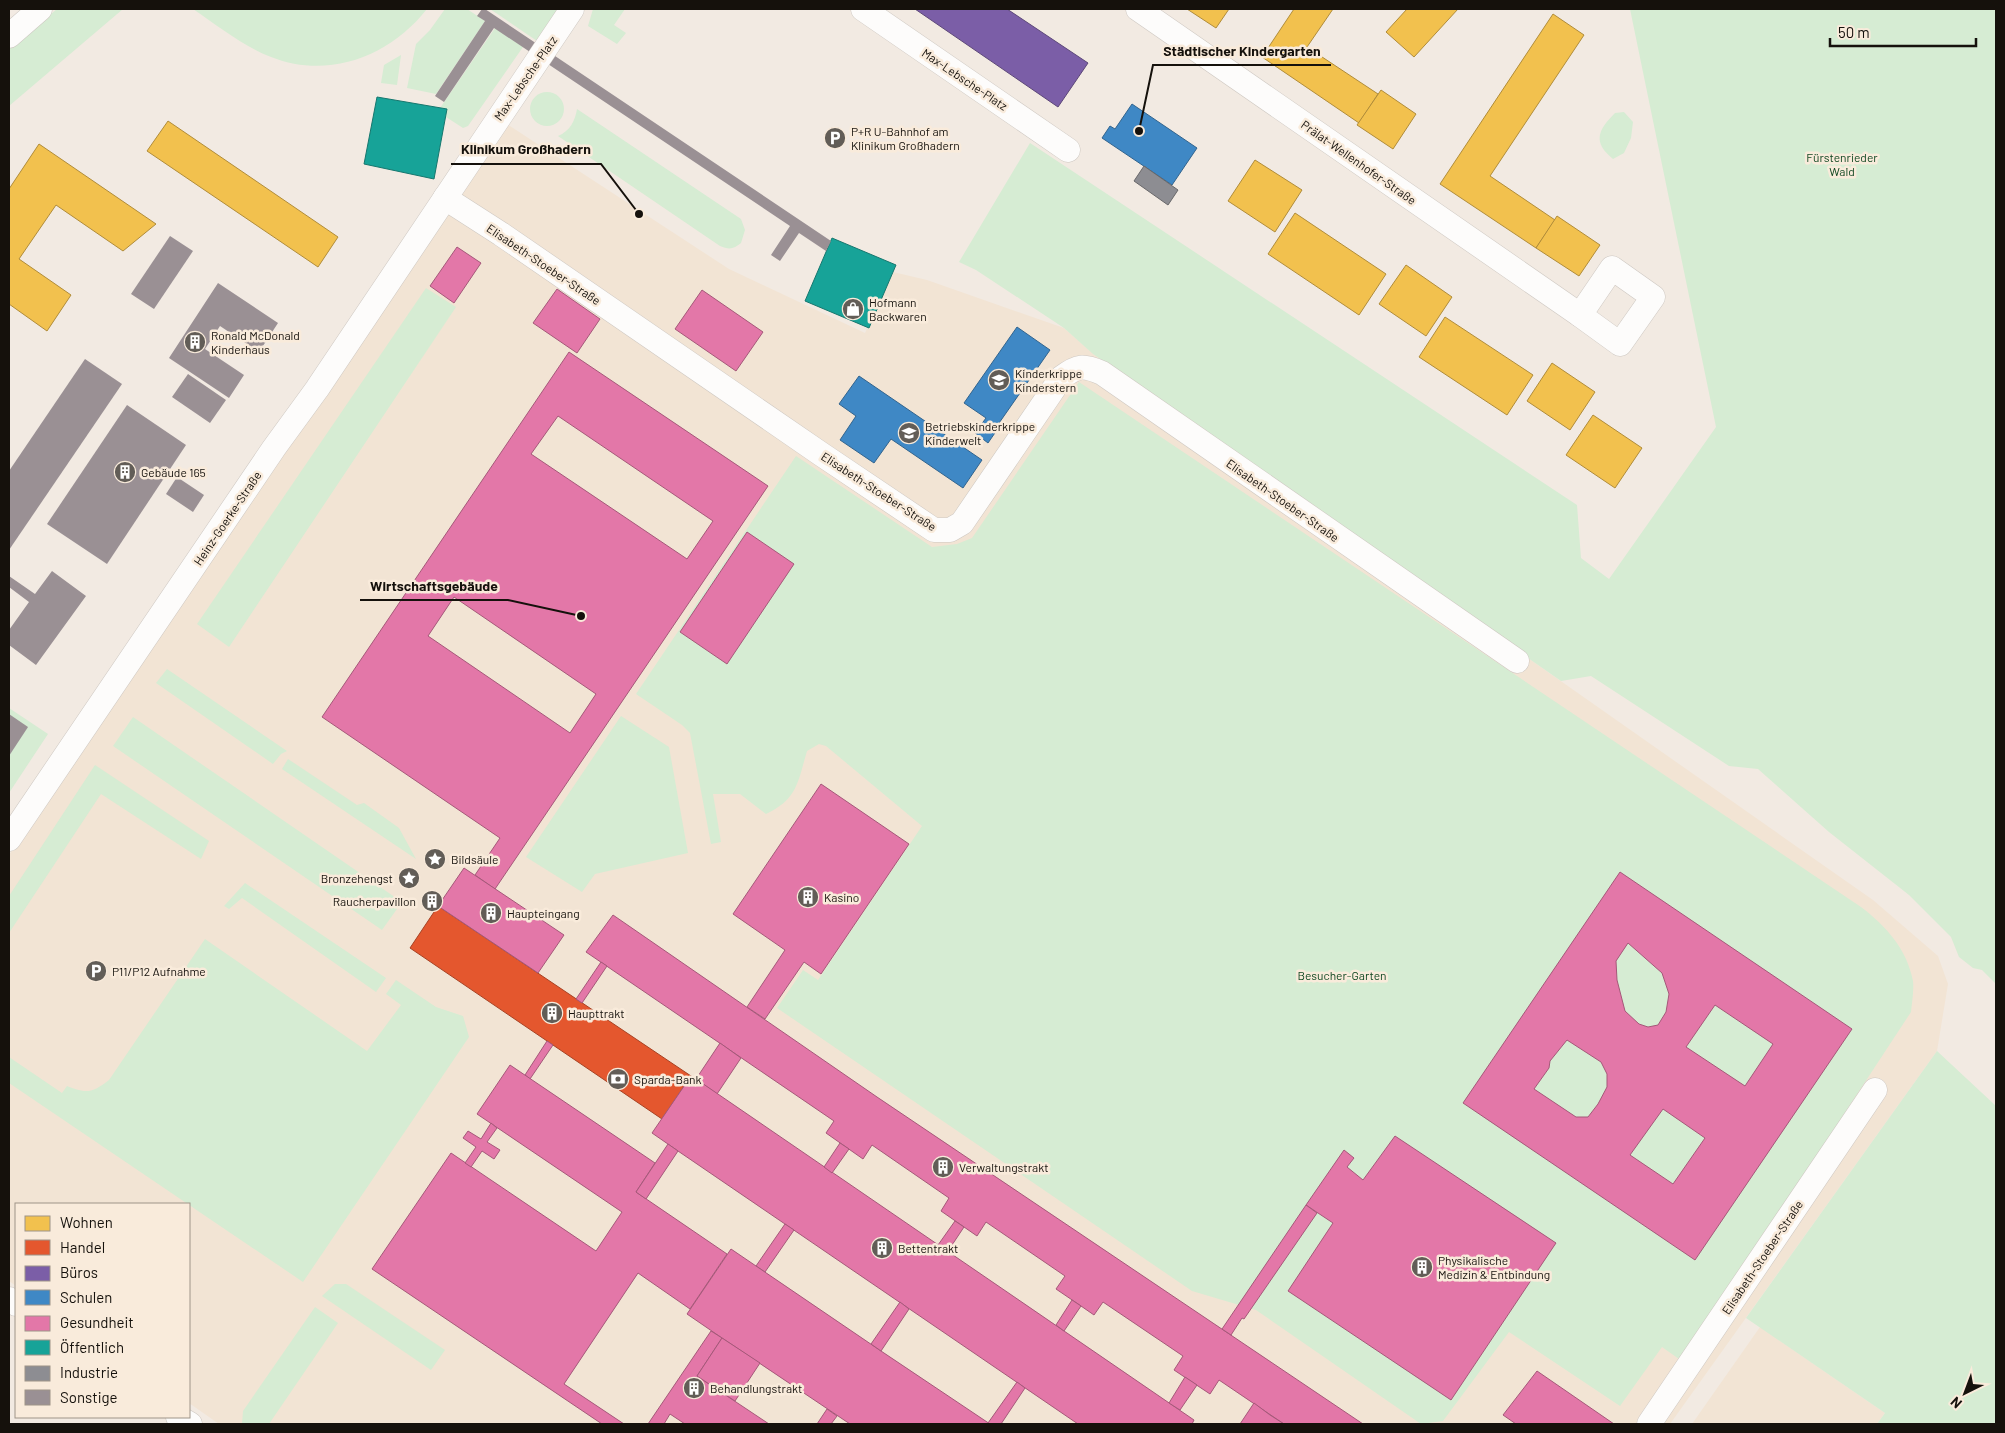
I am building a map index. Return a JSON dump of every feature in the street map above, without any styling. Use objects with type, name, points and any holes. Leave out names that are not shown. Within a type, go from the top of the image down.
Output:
[{"type":"street","points":[[9,36],[40,9]]},
{"type":"street","name":"Max-Lebsche-Platz","points":[[445,198],[572,9]]},
{"type":"street","name":"Max-Lebsche-Platz","points":[[863,9],[1068,150]]},
{"type":"street","name":"Prälat-Wellenhofer-Straße","points":[[1138,9],[1580,315]]},
{"type":"street","name":"Elisabeth-Stoeber-Straße","points":[[445,198],[934,530],[950,530],[962,523],[1062,378],[1074,368],[1088,367],[1102,372],[1517,661]]},
{"type":"street","name":"Heinz-Goerke-Straße","points":[[9,838],[274,448],[317,389],[445,198]]},
{"type":"street","name":"Elisabeth-Stoeber-Straße","points":[[1649,1424],[1876,1090]]},
{"type":"shaded area","points":[[507,124],[729,269],[865,333],[893,272],[927,280],[1064,328],[1090,351],[1873,900],[1938,956],[1948,984],[1937,1051],[1670,1424],[219,1424],[190,1404],[190,1203],[15,1203],[15,1285],[9,1281],[9,855],[162,625]]},
{"type":"shaded area","points":[[1760,1327],[1885,1413],[1877,1424],[1692,1424]]},
{"type":"green space","points":[[57,9],[123,9],[9,106],[9,49]]},
{"type":"green space","points":[[193,9],[427,9],[412,26],[395,40],[377,51],[357,59],[315,66],[271,57],[231,35]]},
{"type":"green space","points":[[445,9],[467,9],[485,21],[436,94],[407,88],[416,44],[430,30]]},
{"type":"green space","points":[[490,9],[559,9],[537,41]]},
{"type":"green space","points":[[593,9],[625,9],[614,25],[626,33],[617,44],[588,26]]},
{"type":"green space","name":"Fürstenrieder Wald","points":[[1630,9],[1996,9],[1996,984],[1982,970],[1973,968],[1959,957],[1951,937],[1909,895],[1829,832],[1758,769],[1729,766],[1591,676],[1561,681],[1093,354],[1064,328],[976,270],[959,262],[1030,143],[1577,505],[1581,558],[1609,579],[1716,427]]},
{"type":"green space","points":[[495,28],[523,47],[468,126],[463,128],[446,117],[447,109],[440,108]]},
{"type":"green space","points":[[401,55],[397,85],[381,83],[384,65]]},
{"type":"green space","points":[[547,92],[554,93],[559,97],[563,102],[563,116],[559,121],[554,125],[547,126],[540,125],[535,121],[531,116],[530,109],[531,102],[535,97],[540,93]]},
{"type":"green space","points":[[577,109],[741,219],[745,230],[741,243],[731,248],[720,246],[558,136],[571,125]]},
{"type":"green space","points":[[1624,112],[1633,122],[1631,138],[1624,153],[1613,159],[1602,147],[1600,141],[1601,131],[1615,113]]},
{"type":"green space","points":[[426,288],[456,307],[229,647],[197,624]]},
{"type":"green space","name":"Besucher-Garten","points":[[1079,382],[1861,907],[1887,930],[1901,949],[1913,981],[1911,1012],[1708,1321],[1679,1359],[1662,1347],[1620,1406],[1509,1332],[1443,1421],[1421,1424],[1256,1310],[1192,1291],[777,1008],[803,970],[818,980],[922,826],[826,746],[819,744],[807,751],[799,780],[791,795],[785,802],[766,814],[740,794],[713,794],[721,842],[711,844],[690,733],[682,725],[636,694],[796,456],[932,547],[957,544],[972,538]]},
{"type":"green space","points":[[167,669],[287,751],[281,754],[273,764],[156,683]]},
{"type":"green space","points":[[9,708],[48,734],[9,793]]},
{"type":"green space","points":[[621,716],[669,747],[688,853],[595,874],[582,892],[526,857]]},
{"type":"green space","points":[[133,717],[402,902],[382,930],[113,746]]},
{"type":"green space","points":[[288,759],[357,805],[364,803],[399,828],[416,859],[282,769]]},
{"type":"green space","points":[[95,765],[209,841],[201,859],[101,794],[9,933],[9,896]]},
{"type":"green space","points":[[245,883],[386,978],[376,992],[242,898],[229,909],[224,906]]},
{"type":"green space","points":[[205,939],[367,1051],[401,1005],[386,994],[396,980],[436,1007],[463,1016],[469,1037],[303,1282],[190,1206],[190,1203],[186,1203],[9,1083],[9,1057],[62,1093],[67,1086],[85,1091],[94,1090],[109,1080]]},
{"type":"green space","points":[[1937,1051],[1996,1106],[1996,1424],[1877,1424],[1885,1413],[1746,1318]]},
{"type":"green space","points":[[335,1284],[346,1284],[445,1350],[431,1370],[322,1296]]},
{"type":"green space","points":[[315,1307],[338,1323],[269,1424],[242,1424],[243,1411]]},
{"type":"building: Wohnen","points":[[1187,9],[1229,9],[1216,28]]},
{"type":"building: Wohnen","points":[[1294,9],[1333,9],[1307,47],[1378,94],[1359,123],[1262,57]]},
{"type":"building: Wohnen","points":[[1407,9],[1458,9],[1414,57],[1386,32]]},
{"type":"building: Wohnen","points":[[1553,14],[1584,35],[1490,176],[1555,220],[1536,248],[1440,184]]},
{"type":"building: Wohnen","points":[[1381,90],[1416,114],[1393,149],[1357,125]]},
{"type":"building: Wohnen","points":[[168,121],[338,237],[318,267],[147,151]]},
{"type":"building: Wohnen","points":[[39,144],[156,224],[123,251],[56,205],[19,259],[71,295],[47,331],[9,304],[9,189]]},
{"type":"building: Wohnen","points":[[1255,160],[1302,190],[1275,232],[1228,201]]},
{"type":"building: Wohnen","points":[[1295,213],[1386,274],[1359,315],[1268,254]]},
{"type":"building: Wohnen","points":[[1557,216],[1600,245],[1579,276],[1536,248]]},
{"type":"building: Wohnen","points":[[1406,265],[1452,297],[1426,336],[1379,304]]},
{"type":"building: Wohnen","points":[[1445,317],[1533,375],[1507,415],[1419,357]]},
{"type":"building: Wohnen","points":[[1552,363],[1595,392],[1570,430],[1527,401]]},
{"type":"building: Wohnen","points":[[1593,415],[1642,448],[1615,488],[1566,455]]},
{"type":"building: Handel","name":"Haupttrakt","points":[[438,906],[691,1076],[662,1119],[410,948]]},
{"type":"building: Büros","points":[[915,9],[1007,9],[1088,63],[1058,107]]},
{"type":"building: Schulen","points":[[1132,104],[1197,148],[1172,185],[1102,138],[1110,126],[1115,129]]},
{"type":"building: Schulen","points":[[1017,327],[1050,350],[997,426],[999,427],[988,443],[975,433],[986,418],[964,403]]},
{"type":"building: Schulen","points":[[859,376],[982,460],[963,488],[891,439],[874,463],[840,440],[856,416],[839,404]]},
{"type":"building: Gesundheit","points":[[457,247],[481,263],[454,303],[430,286]]},
{"type":"building: Gesundheit","points":[[557,289],[600,319],[577,353],[533,323]]},
{"type":"building: Gesundheit","points":[[702,290],[763,332],[736,371],[675,329]]},
{"type":"building: Gesundheit","points":[[569,352],[768,486],[495,889],[475,875],[500,838],[322,717]],"holes":[[[558,416],[713,521],[687,559],[531,454]],[[454,597],[596,694],[570,733],[428,636]]]},
{"type":"building: Gesundheit","points":[[747,532],[794,564],[727,664],[680,632]]},
{"type":"building: Gesundheit","name":"Kasino","points":[[821,784],[909,844],[821,974],[804,962],[765,1019],[747,1007],[785,950],[733,914]]},
{"type":"building: Gesundheit","name":"Haupteingang","points":[[464,868],[564,935],[538,973],[438,906]]},
{"type":"building: Gesundheit","points":[[1620,872],[1852,1029],[1695,1260],[1463,1103]],"holes":[[[1628,943],[1662,973],[1669,994],[1666,1012],[1658,1025],[1648,1027],[1639,1024],[1625,1011],[1617,980],[1616,961]],[[1715,1005],[1773,1044],[1745,1086],[1686,1047]],[[1567,1040],[1601,1062],[1607,1074],[1607,1087],[1588,1117],[1576,1117],[1534,1089],[1549,1068],[1550,1061]],[[1663,1109],[1705,1138],[1673,1184],[1630,1155]]]},
{"type":"building: Gesundheit","name":"Raucherpavillon","points":[[432,895],[438,901],[432,907],[426,901]]},
{"type":"building: Gesundheit","name":"Verwaltungstrakt","points":[[613,915],[877,1097],[1363,1424],[1284,1424],[1219,1380],[1210,1394],[1174,1370],[1183,1356],[1103,1302],[1094,1315],[1056,1289],[1065,1276],[986,1222],[977,1236],[941,1211],[949,1198],[872,1145],[863,1159],[826,1133],[834,1121],[586,952]]},
{"type":"building: Gesundheit","points":[[601,962],[607,966],[582,1003],[576,999]]},
{"type":"building: Gesundheit","points":[[547,1041],[553,1045],[530,1079],[525,1075]]},
{"type":"building: Gesundheit","points":[[720,1043],[741,1058],[717,1094],[696,1079]]},
{"type":"building: Gesundheit","points":[[510,1065],[655,1163],[636,1192],[727,1254],[690,1309],[638,1273],[564,1384],[624,1424],[602,1424],[372,1269],[451,1153],[596,1251],[622,1212],[477,1114]]},
{"type":"building: Gesundheit","name":"Bettentrakt","points":[[691,1076],[1194,1420],[1192,1424],[1078,1424],[652,1133]]},
{"type":"building: Gesundheit","points":[[491,1123],[497,1128],[487,1142],[500,1150],[494,1159],[482,1151],[471,1167],[465,1163],[476,1147],[463,1138],[468,1131],[481,1139]]},
{"type":"building: Gesundheit","name":"Physikalische Medizin & Entbindung","points":[[1395,1136],[1556,1243],[1451,1400],[1288,1291],[1333,1223],[1306,1205],[1344,1150],[1354,1158],[1347,1167],[1363,1180]]},
{"type":"building: Gesundheit","points":[[840,1143],[849,1149],[832,1173],[824,1167]]},
{"type":"building: Gesundheit","points":[[668,1144],[678,1151],[646,1199],[636,1192]]},
{"type":"building: Gesundheit","points":[[1306,1205],[1317,1213],[1231,1335],[1222,1329]]},
{"type":"building: Gesundheit","points":[[955,1221],[964,1227],[948,1251],[938,1245]]},
{"type":"building: Gesundheit","points":[[785,1224],[794,1230],[765,1272],[756,1266]]},
{"type":"building: Gesundheit","points":[[731,1249],[990,1424],[850,1424],[722,1338],[687,1314]]},
{"type":"building: Gesundheit","points":[[1072,1300],[1081,1306],[1064,1331],[1056,1325]]},
{"type":"building: Gesundheit","points":[[900,1302],[909,1309],[881,1351],[871,1344]]},
{"type":"building: Gesundheit","name":"Behandlungstrakt","points":[[711,1331],[722,1338],[697,1376],[769,1424],[685,1424],[670,1414],[664,1424],[648,1424]]},
{"type":"building: Gesundheit","points":[[722,1338],[760,1363],[735,1401],[697,1376]]},
{"type":"building: Gesundheit","points":[[1537,1371],[1614,1424],[1516,1424],[1503,1415]]},
{"type":"building: Gesundheit","points":[[1185,1377],[1197,1385],[1180,1410],[1169,1403]]},
{"type":"building: Gesundheit","points":[[1017,1382],[1025,1388],[1001,1424],[988,1423]]},
{"type":"building: Gesundheit","points":[[1254,1403],[1270,1415],[1284,1424],[1240,1424]]},
{"type":"building: Gesundheit","points":[[827,1409],[837,1416],[831,1424],[817,1424]]},
{"type":"building: Öffentlich","points":[[377,97],[447,109],[434,179],[364,164]]},
{"type":"building: Öffentlich","points":[[832,238],[896,265],[869,328],[805,301]]},
{"type":"building: Industrie","points":[[1144,166],[1178,190],[1168,205],[1134,181]]},
{"type":"building: Sonstige","points":[[482,9],[485,9],[831,241],[826,251],[799,233],[780,261],[771,255],[790,226],[494,28],[444,102],[435,96],[485,21],[477,16]]},
{"type":"building: Sonstige","points":[[170,236],[193,251],[154,309],[131,294]]},
{"type":"building: Sonstige","name":"Ronald McDonald Kinderhaus","points":[[218,283],[278,323],[259,352],[220,326],[205,349],[244,375],[229,398],[169,358]]},
{"type":"building: Sonstige","points":[[85,359],[122,384],[9,550],[9,471]]},
{"type":"building: Sonstige","points":[[188,374],[226,400],[210,423],[172,397]]},
{"type":"building: Sonstige","name":"Gebäude 165","points":[[127,405],[186,445],[107,564],[47,524]]},
{"type":"building: Sonstige","points":[[177,477],[204,495],[193,512],[166,494]]},
{"type":"building: Sonstige","points":[[52,571],[86,596],[36,665],[9,645],[9,630],[29,602],[9,587],[9,576],[35,594]]},
{"type":"building: Sonstige","points":[[9,714],[28,727],[9,756]]},
{"type":"place","name":"Städtischer Kindergarten","points":[[1139,131]]},
{"type":"place","name":"P+R U-Bahnhof am Klinikum Großhadern","points":[[835,138]]},
{"type":"place","name":"Klinikum Großhadern","points":[[639,214]]},
{"type":"place","name":"Hofmann Backwaren","points":[[853,309]]},
{"type":"place","name":"Ronald McDonald Kinderhaus","points":[[195,342]]},
{"type":"place","name":"Kinderkrippe Kinderstern","points":[[999,380]]},
{"type":"place","name":"Betriebskinderkrippe Kinderwelt","points":[[909,433]]},
{"type":"place","name":"Gebäude 165","points":[[125,472]]},
{"type":"place","name":"Wirtschaftsgebäude","points":[[581,616]]},
{"type":"place","name":"Bildsäule","points":[[435,859]]},
{"type":"place","name":"Bronzehengst","points":[[409,878]]},
{"type":"place","name":"Kasino","points":[[808,897]]},
{"type":"place","name":"Raucherpavillon","points":[[432,901]]},
{"type":"place","name":"Haupteingang","points":[[491,913]]},
{"type":"place","name":"P11/P12 Aufnahme","points":[[96,971]]},
{"type":"place","name":"Haupttrakt","points":[[552,1013]]},
{"type":"place","name":"Sparda-Bank","points":[[618,1079]]},
{"type":"place","name":"Verwaltungstrakt","points":[[943,1167]]},
{"type":"place","name":"Bettentrakt","points":[[882,1248]]},
{"type":"place","name":"Physikalische Medizin & Entbindung","points":[[1422,1267]]},
{"type":"place","name":"Behandlungstrakt","points":[[694,1388]]}]
